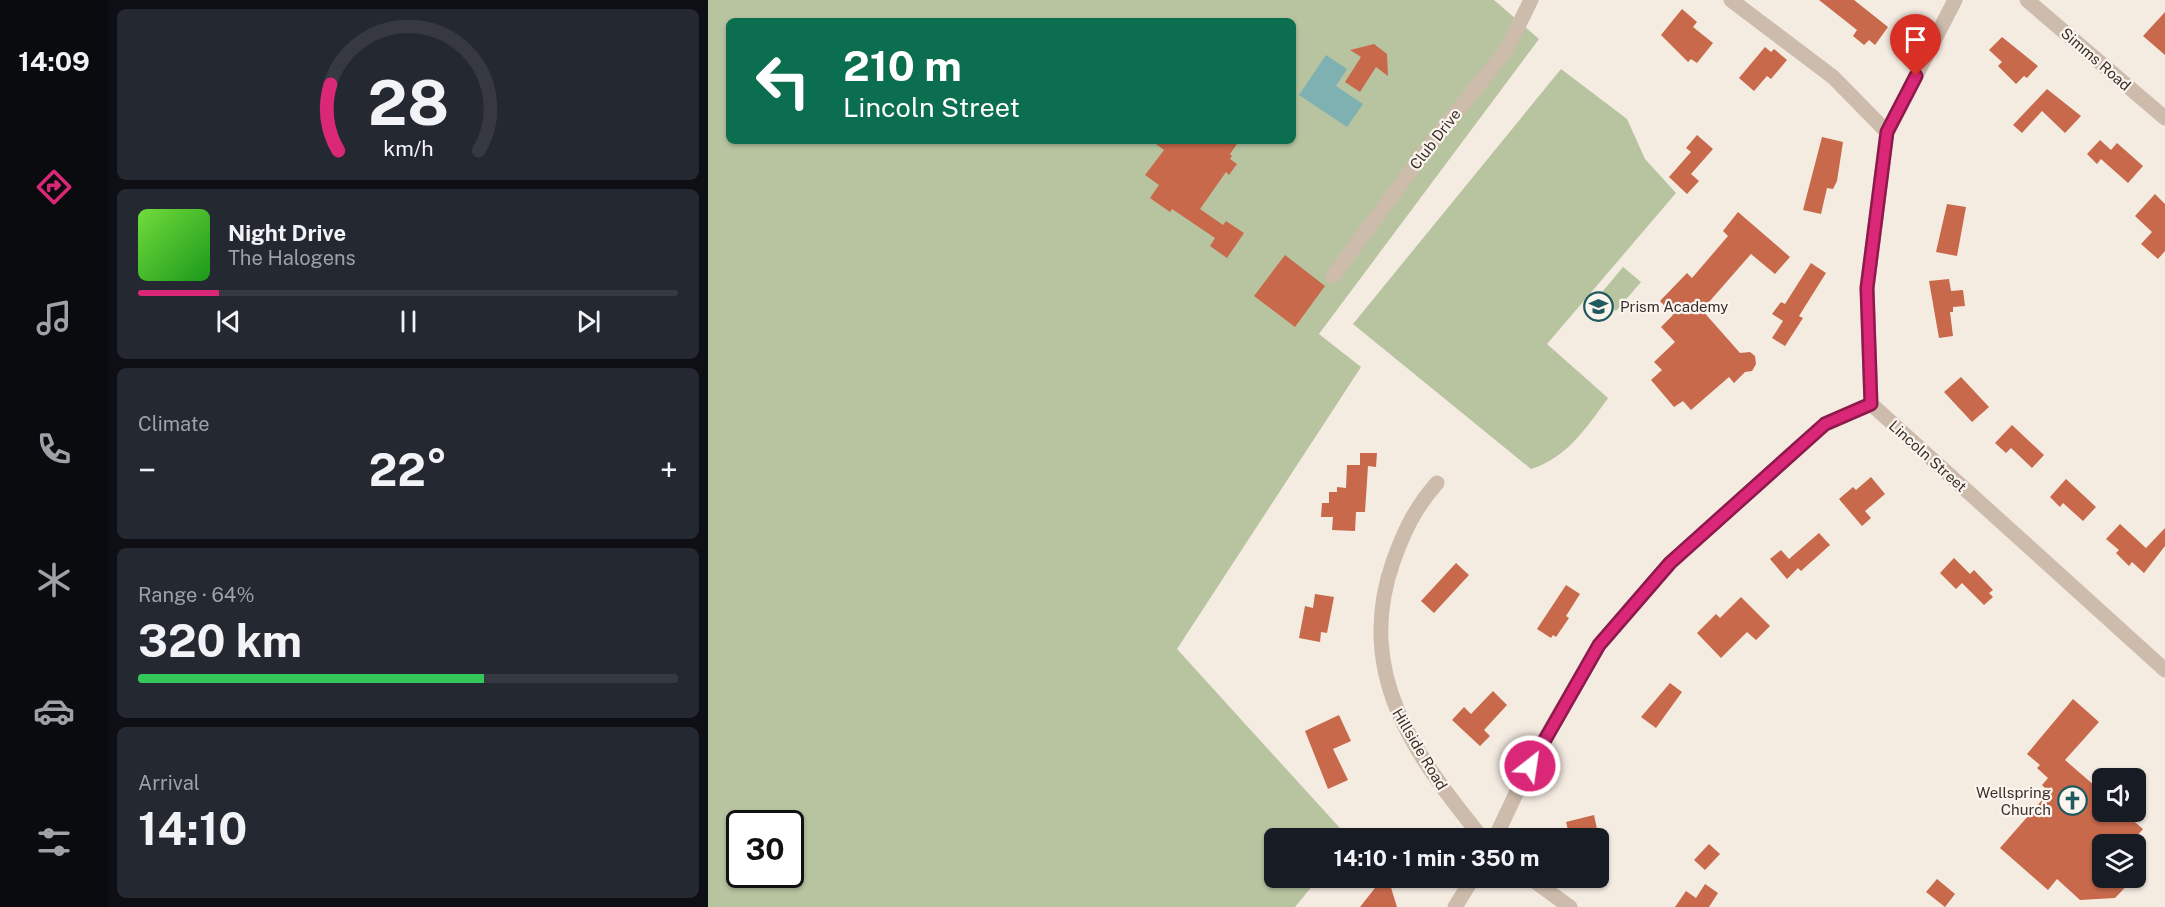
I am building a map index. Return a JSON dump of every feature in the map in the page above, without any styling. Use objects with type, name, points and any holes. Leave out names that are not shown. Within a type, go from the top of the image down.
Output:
[{"type":"street","name":"Club Drive","points":[[1333,276],[1426,150],[1507,49],[1531,0]]},
{"type":"street","points":[[1731,0],[1833,77],[1887,132]]},
{"type":"street","points":[[1500,828],[1530,766],[1599,645],[1663,571],[1737,500],[1825,424],[1871,404],[1867,288],[1887,132],[1955,0]]},
{"type":"street","name":"Simms Road","points":[[2027,0],[2165,118]]},
{"type":"street","name":"Lincoln Street","points":[[1871,404],[2165,670]]},
{"type":"street","name":"Hillside Road","points":[[1437,483],[1417,506],[1384,587],[1379,626],[1383,670],[1393,703],[1406,732],[1446,793],[1474,828]]},
{"type":"street","points":[[1455,907],[1467,888]]},
{"type":"street","points":[[1544,888],[1570,907]]},
{"type":"green space","points":[[708,0],[1494,0],[1539,39],[1319,334],[1361,367],[1177,649],[1340,828],[1264,828],[1264,888],[1311,888],[1295,907],[708,907]]},
{"type":"green space","points":[[1561,69],[1627,119],[1645,159],[1676,193],[1547,344],[1608,398],[1584,430],[1566,449],[1544,464],[1531,469],[1353,324]]},
{"type":"green space","points":[[1623,267],[1641,282],[1616,311],[1598,297]]},
{"type":"water","points":[[1326,55],[1347,69],[1336,86],[1363,104],[1347,127],[1299,95]]},
{"type":"building","points":[[1819,0],[1854,0],[1888,27],[1875,45],[1869,40],[1864,45],[1853,36],[1857,30]]},
{"type":"building","points":[[1682,9],[1697,22],[1693,27],[1713,43],[1697,63],[1691,59],[1688,62],[1661,35]]},
{"type":"building","points":[[2165,12],[2165,55],[2143,36]]},
{"type":"building","points":[[2002,37],[2038,66],[2027,78],[2024,76],[2016,84],[1998,66],[2002,62],[1989,50]]},
{"type":"building","points":[[1374,44],[1387,54],[1388,76],[1376,67],[1360,92],[1345,82],[1361,57],[1350,50]]},
{"type":"building","points":[[1765,47],[1771,52],[1774,49],[1787,60],[1771,79],[1767,76],[1754,91],[1739,78]]},
{"type":"building","points":[[2047,89],[2081,116],[2065,133],[2042,111],[2022,133],[2013,125]]},
{"type":"building","points":[[1697,135],[1713,149],[1691,174],[1699,181],[1687,194],[1669,177],[1691,152],[1686,148]]},
{"type":"building","points":[[1822,137],[1843,142],[1837,181],[1833,189],[1827,188],[1821,214],[1803,210]]},
{"type":"building","points":[[2100,140],[2111,150],[2117,143],[2143,166],[2128,183],[2101,159],[2097,164],[2087,154]]},
{"type":"building","points":[[1156,144],[1237,144],[1230,154],[1232,156],[1230,159],[1237,164],[1229,175],[1226,172],[1200,209],[1223,225],[1226,221],[1244,233],[1227,258],[1210,246],[1215,238],[1172,209],[1170,212],[1150,198],[1159,185],[1145,175],[1164,150]]},
{"type":"building","points":[[2155,194],[2165,204],[2165,251],[2158,259],[2141,244],[2152,232],[2135,216]]},
{"type":"building","points":[[1947,204],[1966,207],[1957,256],[1936,252]]},
{"type":"building","points":[[1738,212],[1790,257],[1775,274],[1751,254],[1702,310],[1740,353],[1750,352],[1755,356],[1756,364],[1752,371],[1745,372],[1734,383],[1729,377],[1691,410],[1683,401],[1674,407],[1651,380],[1662,370],[1654,362],[1675,342],[1661,327],[1673,315],[1660,301],[1687,273],[1692,278],[1728,236],[1723,231]]},
{"type":"building","points":[[1285,255],[1325,286],[1295,327],[1254,296]]},
{"type":"building","points":[[1811,263],[1826,273],[1799,316],[1803,318],[1785,346],[1772,338],[1783,321],[1772,314],[1781,302],[1785,304]]},
{"type":"building","points":[[1949,279],[1951,291],[1963,290],[1965,306],[1953,307],[1953,312],[1950,312],[1953,336],[1939,338],[1929,281]]},
{"type":"building","points":[[1961,377],[1989,407],[1972,422],[1944,392]]},
{"type":"building","points":[[2012,425],[2044,455],[2032,468],[2011,448],[2006,453],[1995,443]]},
{"type":"building","points":[[1360,453],[1377,453],[1376,467],[1368,466],[1365,512],[1356,512],[1355,531],[1332,530],[1333,517],[1321,517],[1322,503],[1329,503],[1329,492],[1337,492],[1337,487],[1346,488],[1347,465],[1360,465]]},
{"type":"building","points":[[1871,477],[1885,494],[1865,511],[1871,518],[1862,526],[1839,499],[1853,487],[1856,490]]},
{"type":"building","points":[[2066,479],[2096,507],[2083,521],[2063,503],[2060,507],[2050,497]]},
{"type":"building","points":[[2120,524],[2146,548],[2165,528],[2165,546],[2144,573],[2132,562],[2129,566],[2116,553],[2119,550],[2106,539]]},
{"type":"building","points":[[1819,533],[1830,545],[1801,571],[1798,568],[1787,579],[1770,559],[1781,550],[1789,559]]},
{"type":"building","points":[[1954,558],[1970,574],[1974,570],[1993,590],[1989,593],[1993,597],[1984,605],[1962,583],[1956,589],[1940,573]]},
{"type":"building","points":[[1456,563],[1469,575],[1434,613],[1421,601]]},
{"type":"building","points":[[1566,585],[1580,594],[1566,616],[1569,618],[1556,637],[1553,635],[1551,638],[1537,629]]},
{"type":"building","points":[[1315,594],[1334,597],[1327,633],[1321,632],[1320,642],[1299,638],[1305,606],[1313,608]]},
{"type":"building","points":[[1741,597],[1770,626],[1756,640],[1747,632],[1721,658],[1697,633],[1716,614],[1720,618]]},
{"type":"building","points":[[1670,683],[1682,692],[1656,728],[1641,717]]},
{"type":"building","points":[[1493,691],[1507,705],[1484,730],[1490,736],[1480,746],[1452,720],[1464,707],[1471,714]]},
{"type":"building","name":"Wellspring Church","points":[[2073,699],[2099,722],[2065,760],[2092,783],[2092,822],[2135,822],[2143,829],[2139,834],[2092,834],[2092,888],[2124,888],[2115,898],[2080,900],[2057,879],[2048,890],[2000,848],[2049,792],[2042,785],[2048,778],[2037,768],[2040,765],[2027,754]]},
{"type":"building","points":[[1339,715],[1351,741],[1333,749],[1348,780],[1328,789],[1305,731]]},
{"type":"building","points":[[1594,815],[1597,828],[1568,828],[1566,822]]},
{"type":"building","points":[[1709,844],[1720,854],[1705,870],[1694,860]]},
{"type":"building","points":[[1937,879],[1955,894],[1945,907],[1926,892]]},
{"type":"building","points":[[1705,884],[1718,893],[1709,907],[1675,907],[1686,891],[1696,898]]},
{"type":"building","points":[[1375,888],[1391,888],[1397,907],[1360,907]]},
{"type":"place","name":"Prism Academy","points":[[1599,306]]},
{"type":"place","name":"Wellspring Church","points":[[2072,801]]},
{"type":"route","points":[[1530,766],[1599,645],[1670,563],[1737,500],[1825,424],[1871,404],[1867,288],[1887,132],[1916,76]]}]
